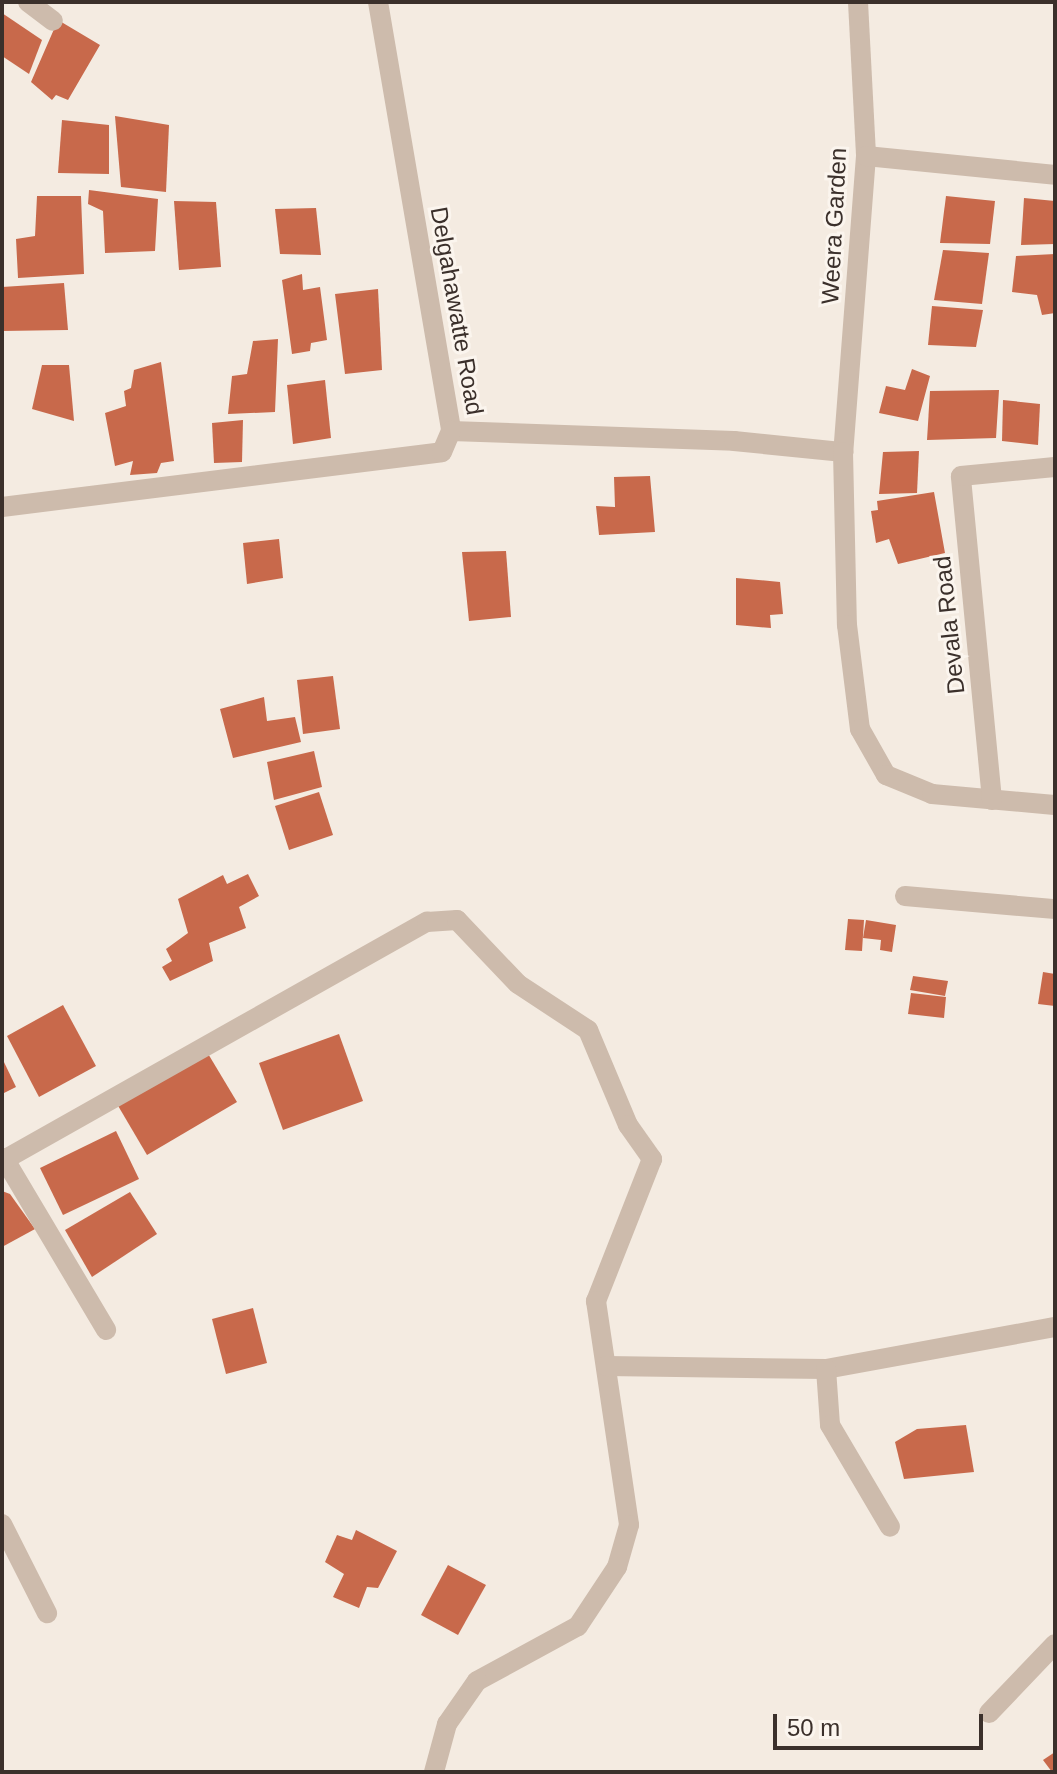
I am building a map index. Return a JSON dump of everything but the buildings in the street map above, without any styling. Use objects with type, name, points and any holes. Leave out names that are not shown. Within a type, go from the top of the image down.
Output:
[{"type":"street","points":[[28,2],[53,21]]},
{"type":"street","name":"Delgahawatte Road","points":[[378,2],[451,431],[734,441],[843,452]]},
{"type":"street","name":"Weera Garden","points":[[858,2],[866,156],[843,452],[847,625],[860,729],[886,775],[932,794],[992,800]]},
{"type":"street","points":[[866,156],[1055,175]]},
{"type":"street","points":[[2,507],[442,452],[451,431]]},
{"type":"street","name":"Devala Road","points":[[992,800],[961,476],[1055,467]]},
{"type":"street","points":[[992,800],[1055,805]]},
{"type":"street","points":[[905,896],[1055,909]]},
{"type":"street","points":[[106,1330],[3,1160],[427,922],[457,920],[518,984],[588,1030],[628,1125],[652,1159],[596,1301],[629,1525],[617,1567],[578,1626],[477,1681],[447,1724],[434,1772]]},
{"type":"street","points":[[606,1366],[826,1369],[1055,1327]]},
{"type":"street","points":[[826,1369],[830,1425],[890,1527]]},
{"type":"street","points":[[2,1524],[47,1613]]},
{"type":"street","points":[[989,1713],[1055,1644]]}]
